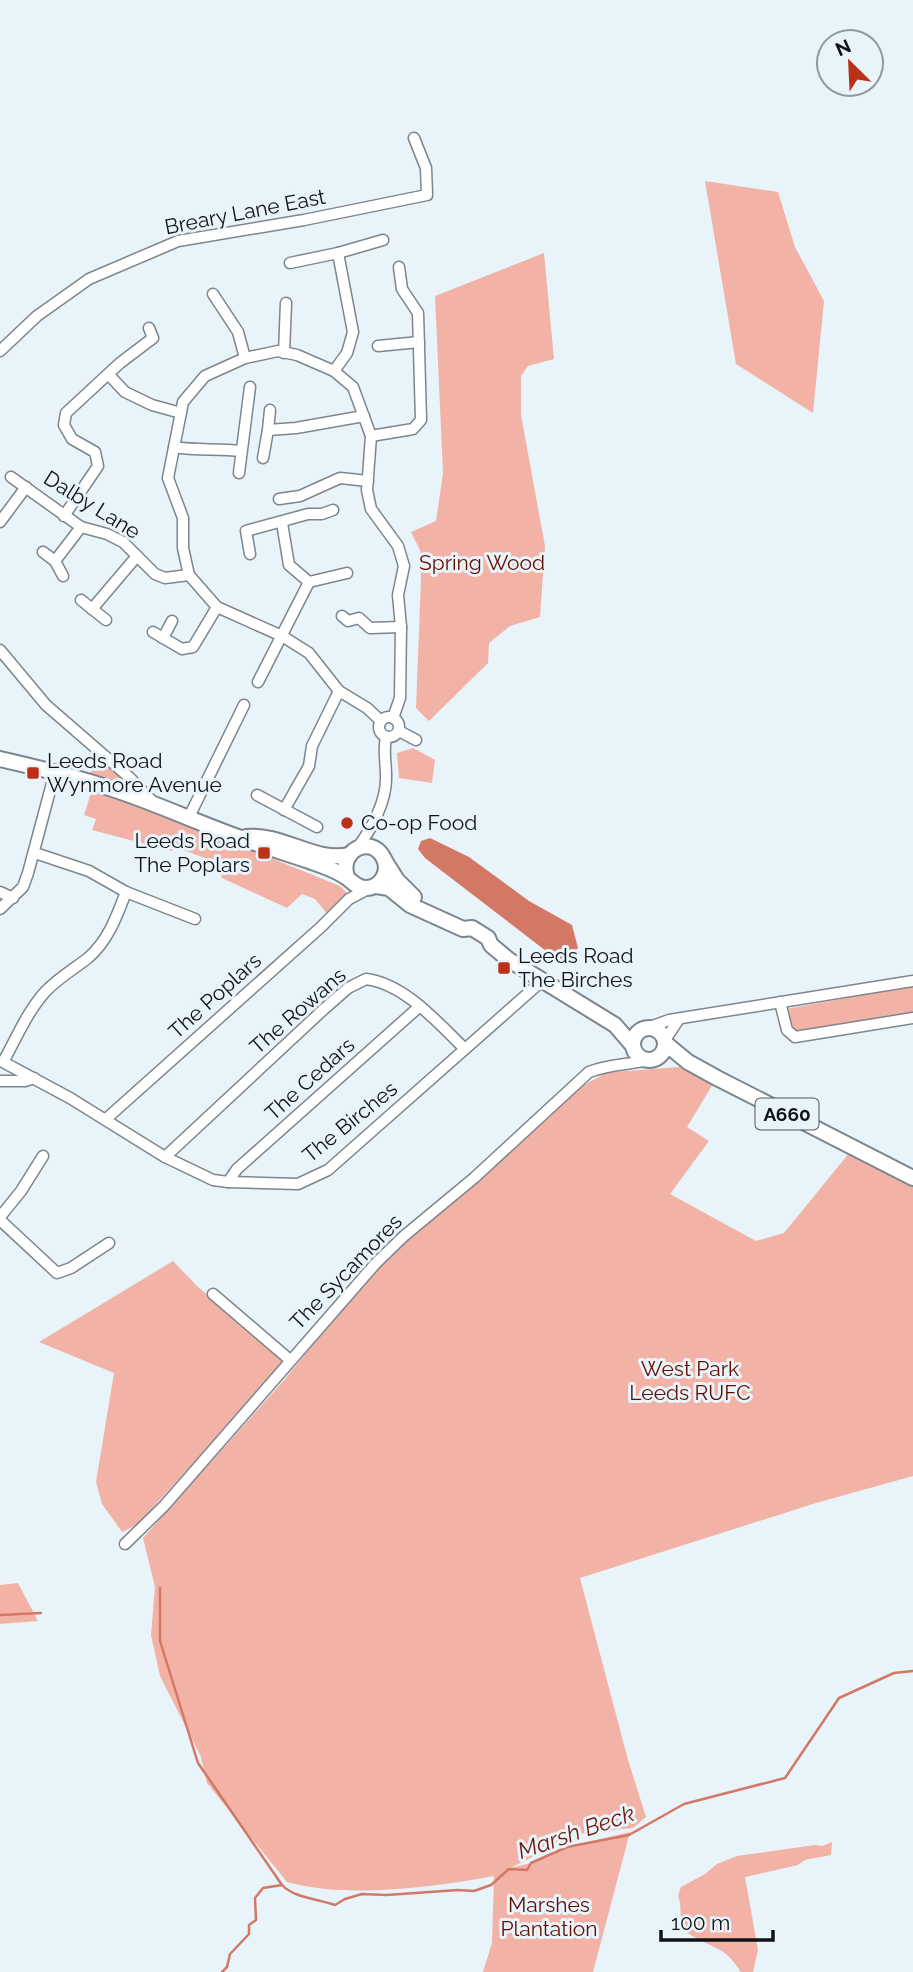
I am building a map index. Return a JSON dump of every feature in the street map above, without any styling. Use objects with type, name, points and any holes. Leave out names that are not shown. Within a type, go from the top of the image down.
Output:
[{"type":"highway","points":[[0,759],[55,772],[154,804],[188,819],[310,861],[348,878],[359,887],[389,888],[410,905],[463,929],[472,928],[488,937],[491,945],[509,960],[615,1025],[639,1057],[660,1050],[656,1030],[615,1025]]},
{"type":"highway","points":[[238,837],[269,837],[328,856],[370,847],[384,858],[392,873],[422,909]]},
{"type":"highway","points":[[348,878],[345,864],[352,852]]},
{"type":"highway","points":[[373,886],[384,877],[384,858]]},
{"type":"highway","points":[[633,1047],[635,1036],[645,1029]]},
{"type":"highway","name":"A660","points":[[660,1050],[913,1178]]},
{"type":"street","name":"Breary Lane East","points":[[0,351],[37,316],[89,279],[174,242],[291,223],[426,195],[426,168],[414,138]]},
{"type":"street","points":[[290,263],[383,240]]},
{"type":"street","points":[[334,371],[347,353],[353,331],[338,253]]},
{"type":"street","points":[[371,436],[413,429],[421,420],[418,313],[402,289],[399,267]]},
{"type":"street","points":[[213,294],[238,332],[245,358]]},
{"type":"street","points":[[284,353],[286,303]]},
{"type":"street","points":[[64,516],[98,466],[95,452],[72,439],[64,425],[66,413],[120,363],[153,337]]},
{"type":"street","points":[[378,346],[419,342]]},
{"type":"street","points":[[382,721],[339,691],[309,653],[282,636],[216,607],[189,575],[183,548],[183,518],[168,478],[183,402],[205,376],[245,358],[278,352],[297,355],[334,371],[353,387],[371,436],[367,490],[371,509],[402,555],[404,573],[398,595],[401,627],[400,698],[393,718]]},
{"type":"street","points":[[109,375],[125,392],[152,405],[181,414]]},
{"type":"street","points":[[239,473],[250,387]]},
{"type":"street","points":[[264,458],[270,410]]},
{"type":"street","points":[[268,430],[364,416]]},
{"type":"street","points":[[174,447],[197,451],[214,448],[241,451]]},
{"type":"street","name":"Dalby Lane","points":[[11,477],[81,527],[107,534],[123,542],[155,574],[165,578],[189,575]]},
{"type":"street","points":[[279,499],[300,496],[340,478],[368,481]]},
{"type":"street","points":[[0,522],[26,487]]},
{"type":"street","points":[[250,554],[246,531],[307,514],[323,514],[333,510]]},
{"type":"street","points":[[282,523],[289,565],[309,582]]},
{"type":"street","points":[[55,561],[81,527]]},
{"type":"street","points":[[43,552],[55,561],[63,576]]},
{"type":"street","points":[[92,609],[137,556]]},
{"type":"street","points":[[309,582],[347,573]]},
{"type":"street","points":[[258,682],[309,582]]},
{"type":"street","points":[[81,600],[106,620]]},
{"type":"street","points":[[172,621],[158,635],[182,649],[193,647],[216,607]]},
{"type":"street","points":[[342,616],[348,621],[359,618],[370,628],[401,627]]},
{"type":"street","points":[[0,650],[46,705],[141,788],[154,804]]},
{"type":"street","points":[[284,810],[309,766],[312,746],[339,691]]},
{"type":"street","points":[[188,819],[244,705]]},
{"type":"street","points":[[387,717],[393,718],[398,722],[399,731],[395,736],[386,737],[380,730],[382,721],[387,717]]},
{"type":"street","points":[[399,731],[416,740]]},
{"type":"street","points":[[352,852],[374,822],[385,787],[383,751],[386,737]]},
{"type":"street","points":[[0,909],[23,887],[35,853],[55,772]]},
{"type":"street","points":[[257,795],[317,827]]},
{"type":"street","points":[[374,822],[377,845],[384,858]]},
{"type":"street","points":[[35,853],[89,872],[126,892],[195,919]]},
{"type":"street","points":[[348,878],[349,899]]},
{"type":"street","name":"The Poplars","points":[[106,1119],[349,899],[373,886]]},
{"type":"street","points":[[0,892],[13,898]]},
{"type":"street","name":"The Birches","points":[[126,892],[105,938],[34,1006],[4,1062],[106,1119],[165,1157],[201,1175],[228,1182],[298,1184],[328,1170],[542,981]]},
{"type":"street","name":"The Rowans","points":[[165,1157],[324,1009],[357,982],[372,980],[420,1006],[465,1049]]},
{"type":"street","points":[[645,1029],[669,1020],[913,981]]},
{"type":"street","points":[[780,1002],[787,1030],[795,1037],[913,1018]]},
{"type":"street","name":"The Cedars","points":[[228,1182],[237,1169],[420,1006]]},
{"type":"street","points":[[660,1050],[679,1019]]},
{"type":"street","points":[[624,1064],[631,1056],[633,1047]]},
{"type":"street","name":"The Sycamores","points":[[125,1544],[164,1506],[394,1245],[474,1178],[580,1079],[602,1067],[624,1064],[660,1050]]},
{"type":"street","points":[[0,1081],[25,1081],[34,1078]]},
{"type":"street","points":[[43,1156],[0,1219],[57,1273],[71,1268],[109,1243]]},
{"type":"street","points":[[213,1294],[290,1360]]},
{"type":"green space","points":[[705,181],[778,192],[795,247],[824,301],[813,413],[736,364]]},
{"type":"green space","name":"Spring Wood","points":[[544,253],[554,359],[528,366],[521,376],[521,415],[545,546],[540,617],[510,626],[489,643],[488,663],[429,721],[416,708],[421,579],[420,550],[411,532],[436,521],[443,473],[435,296]]},
{"type":"green space","points":[[413,748],[435,760],[432,783],[399,778],[397,753]]},
{"type":"green space","points":[[98,756],[125,781],[124,783],[90,773],[96,766]]},
{"type":"green space","points":[[92,790],[135,803],[340,886],[346,892],[346,897],[328,915],[315,899],[302,894],[287,908],[222,878],[216,862],[175,847],[172,851],[92,830],[96,819],[84,815]]},
{"type":"green space","points":[[913,986],[913,1014],[797,1033],[790,1026],[786,1009]]},
{"type":"green space","points":[[679,1067],[713,1084],[687,1127],[709,1141],[670,1194],[756,1241],[784,1233],[850,1152],[913,1186],[913,1476],[816,1503],[580,1578],[628,1760],[646,1817],[633,1828],[579,1834],[510,1868],[531,1863],[567,1847],[630,1832],[593,1972],[483,1972],[492,1943],[494,1876],[390,1890],[336,1890],[287,1882],[207,1783],[201,1757],[160,1676],[151,1635],[155,1587],[143,1538],[285,1379],[372,1272],[480,1179],[575,1090],[613,1072]]},
{"type":"green space","points":[[173,1261],[197,1286],[285,1362],[137,1525],[122,1532],[102,1504],[96,1482],[114,1373],[39,1342]]},
{"type":"green space","points":[[18,1583],[38,1621],[0,1624],[0,1585]]},
{"type":"green space","points":[[832,1842],[831,1855],[745,1877],[758,1950],[753,1972],[741,1972],[725,1953],[690,1935],[684,1929],[678,1896],[681,1887],[717,1864],[737,1856],[822,1846]]},
{"type":"shaded area","points":[[430,838],[469,857],[529,901],[572,925],[578,948],[572,956],[559,961],[425,858],[418,849],[421,841]]},
{"type":"waterway","points":[[160,1588],[160,1641],[198,1763],[282,1885]]},
{"type":"waterway","points":[[0,1615],[41,1613]]},
{"type":"waterway","name":"Marsh Beck","points":[[222,1972],[227,1967],[230,1954],[249,1934],[249,1925],[256,1920],[255,1898],[263,1888],[282,1885],[300,1895],[335,1905],[362,1894],[474,1891],[491,1885],[509,1869],[527,1870],[531,1863],[567,1847],[629,1835],[684,1804],[785,1778],[839,1698],[894,1673],[913,1671]]},
{"type":"place","name":"Leeds Road Wynmore Avenue","points":[[33,773]]},
{"type":"place","name":"Co-op Food","points":[[347,823]]},
{"type":"place","name":"Leeds Road The Poplars","points":[[264,853]]},
{"type":"place","name":"Leeds Road The Birches","points":[[504,968]]},
{"type":"park label","name":"West Park Leeds RUFC","points":[[690,1381]]},
{"type":"park label","name":"Marshes Plantation","points":[[549,1917]]}]
